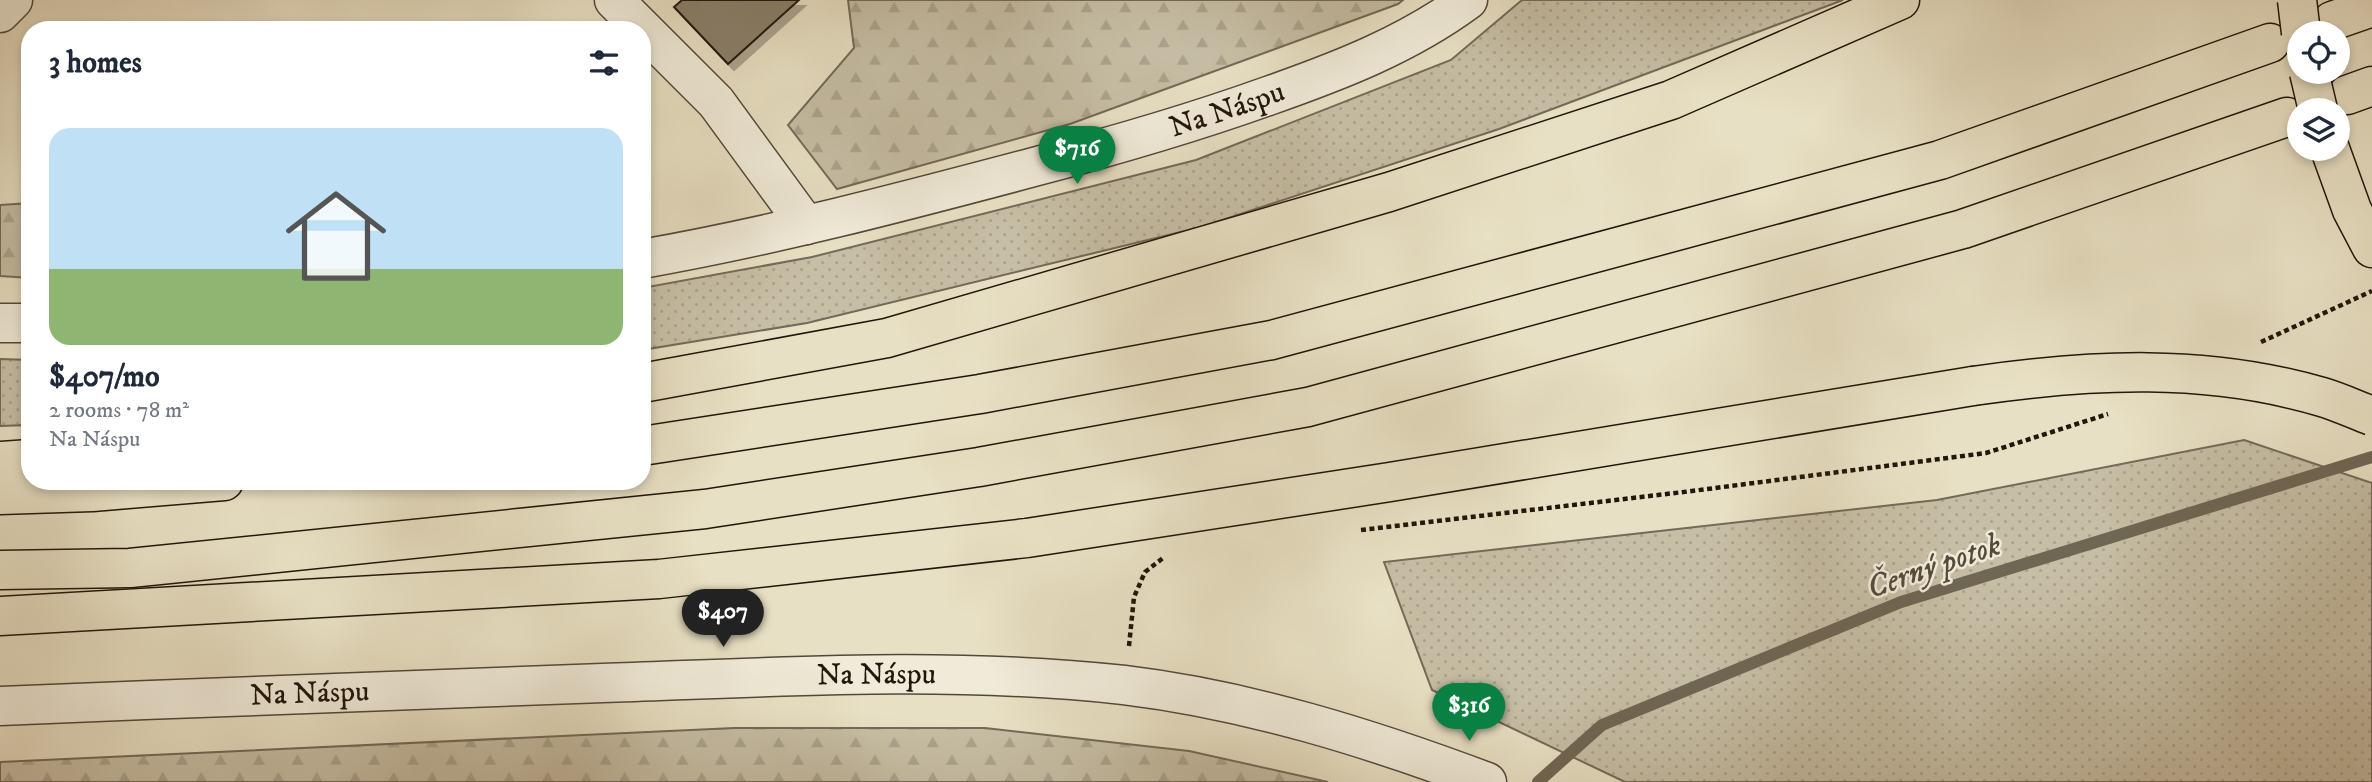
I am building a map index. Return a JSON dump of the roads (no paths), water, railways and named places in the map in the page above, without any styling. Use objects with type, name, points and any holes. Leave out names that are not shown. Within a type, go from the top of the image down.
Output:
[{"type":"highway","points":[[651,381],[887,338],[1390,192],[1671,100],[1900,0]]},
{"type":"highway","points":[[2297,0],[2300,21]]},
{"type":"highway","points":[[2334,21],[2372,7]]},
{"type":"highway","points":[[651,445],[980,394],[1272,340],[1940,160],[2287,38]]},
{"type":"highway","points":[[0,570],[130,568],[705,509],[979,467],[1308,407],[1963,229],[2287,117]]},
{"type":"highway","points":[[2335,161],[2353,210],[2372,248]]},
{"type":"highway","points":[[0,616],[659,579],[1027,538],[2043,376],[2114,371],[2185,373],[2266,384],[2324,398],[2372,416]]},
{"type":"highway","points":[[0,461],[21,460]]},
{"type":"highway","points":[[0,495],[116,490]]},
{"type":"street","points":[[0,13],[13,0]]},
{"type":"street","points":[[614,0],[635,21]]},
{"type":"street","name":"Na Náspu","points":[[651,257],[807,225],[1091,152],[1239,106],[1346,68],[1385,51],[1424,30],[1468,0]]},
{"type":"street","points":[[651,37],[716,102],[807,225]]},
{"type":"street","points":[[0,323],[21,323]]},
{"type":"street","name":"Na Náspu","points":[[0,706],[464,687],[862,676],[968,675],[1049,678],[1167,691],[1286,718],[1365,738],[1487,782]]},
{"type":"waterway","name":"Černý potok","points":[[1538,782],[1602,725],[1901,602],[2372,457]]}]
